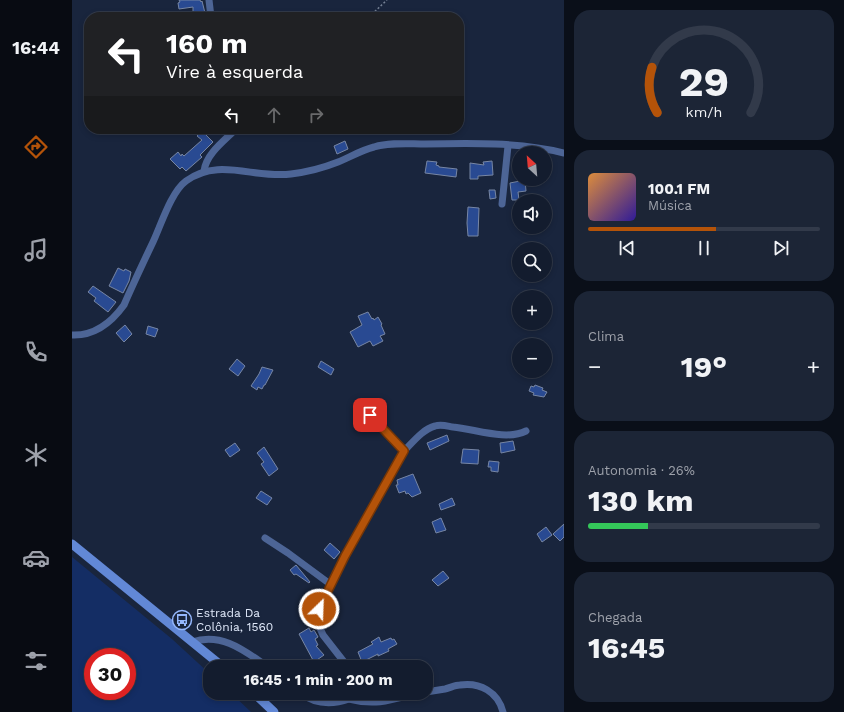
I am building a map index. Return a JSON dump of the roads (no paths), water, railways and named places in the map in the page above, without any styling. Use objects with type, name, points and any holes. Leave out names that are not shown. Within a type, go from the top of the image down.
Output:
[{"type":"main road","points":[[72,544],[214,660]]},
{"type":"main road","points":[[261,700],[274,712]]},
{"type":"street","points":[[210,0],[211,12]]},
{"type":"street","points":[[204,171],[209,157],[231,134]]},
{"type":"street","points":[[72,335],[86,334],[98,330],[110,322],[118,314],[124,305],[161,221],[177,192],[184,183],[204,171],[234,169],[271,175],[291,174],[324,167],[366,149],[383,145],[455,143],[546,149],[564,153]]},
{"type":"street","points":[[502,204],[508,146]]},
{"type":"street","points":[[370,415],[404,451]]},
{"type":"street","points":[[342,660],[322,635],[317,621],[319,609],[330,584],[378,495],[404,451],[417,438],[436,425],[464,428],[509,436],[517,435],[526,431]]},
{"type":"street","points":[[265,538],[330,584]]},
{"type":"street","points":[[192,642],[212,638],[236,646],[257,660]]},
{"type":"street","points":[[433,691],[460,685],[474,685],[489,690],[495,695],[502,705],[504,712]]},
{"type":"street","points":[[314,700],[326,703],[341,702],[344,700]]},
{"type":"street","points":[[358,700],[363,703],[390,700]]},
{"type":"place","name":"Estrada Da Colônia, 1560","points":[[182,620]]}]
